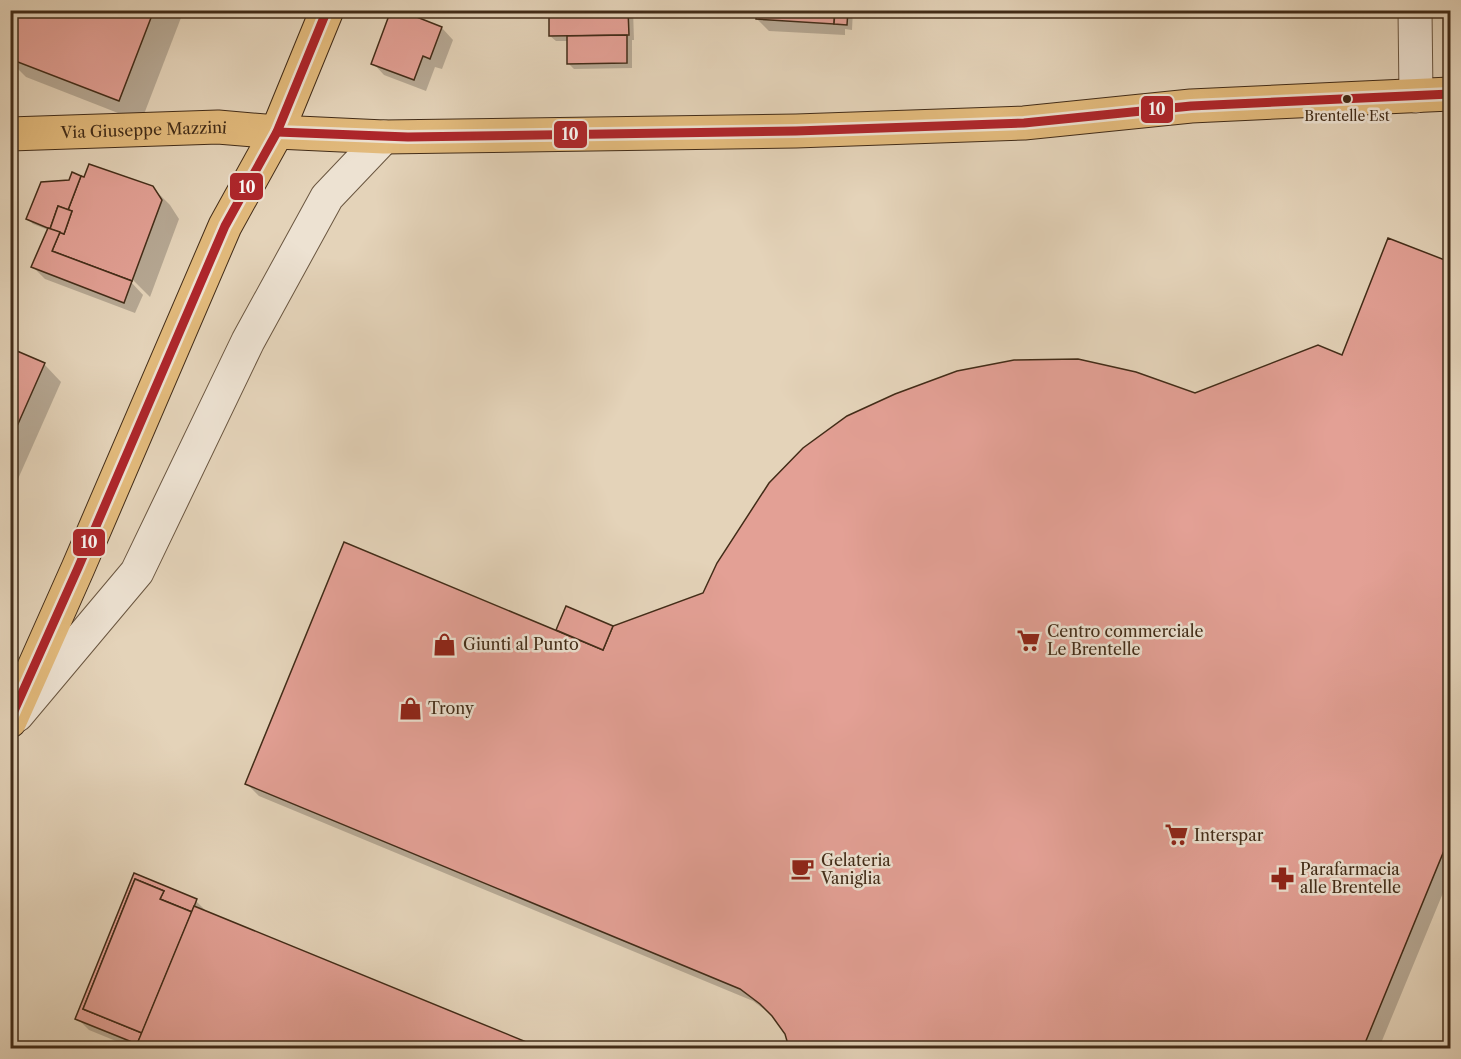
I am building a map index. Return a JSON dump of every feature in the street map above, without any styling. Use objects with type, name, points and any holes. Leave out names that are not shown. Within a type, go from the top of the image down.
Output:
[{"type":"main road","points":[[10,722],[225,226],[277,132],[327,10]]},
{"type":"main road","name":"Via Giuseppe Mazzini","points":[[10,134],[218,127],[384,137],[796,131],[1024,123],[1191,106],[1450,94]]},
{"type":"street","points":[[1415,10],[1416,96]]},
{"type":"street","points":[[10,722],[137,572],[248,341],[327,197],[384,137]]},
{"type":"building","points":[[21,10],[154,10],[119,101],[10,59],[10,36]]},
{"type":"building","points":[[391,10],[399,10],[442,27],[430,59],[423,56],[414,80],[371,64]]},
{"type":"building","points":[[549,10],[628,10],[629,35],[549,36]]},
{"type":"building","points":[[756,10],[835,10],[834,24],[756,19]]},
{"type":"building","points":[[835,10],[848,10],[847,25],[834,24]]},
{"type":"building","points":[[627,35],[627,63],[567,64],[567,36]]},
{"type":"building","points":[[89,164],[153,186],[162,200],[132,281],[52,251],[60,232],[64,234],[72,211],[68,210],[81,176],[84,177]]},
{"type":"building","points":[[72,172],[81,176],[68,210],[58,206],[50,229],[26,219],[41,182],[69,180]]},
{"type":"building","points":[[58,206],[72,211],[64,234],[50,229]]},
{"type":"building","points":[[48,228],[60,232],[52,251],[132,281],[124,303],[31,267]]},
{"type":"building","name":"Centro commerciale Le Brentelle","points":[[1388,238],[1450,262],[1450,836],[1363,1048],[789,1048],[785,1034],[772,1016],[740,989],[245,784],[344,542],[603,650],[613,626],[703,593],[717,563],[769,483],[803,448],[847,416],[895,394],[957,371],[1014,360],[1078,359],[1136,372],[1195,393],[1318,345],[1342,355]]},
{"type":"building","points":[[10,348],[45,363],[10,442]]},
{"type":"building","points":[[566,606],[613,626],[603,650],[556,630]]},
{"type":"building","points":[[134,873],[197,899],[192,912],[160,899],[164,891],[135,879],[83,1009],[142,1033],[137,1044],[75,1019]]},
{"type":"building","points":[[135,879],[164,891],[160,899],[192,912],[142,1033],[83,1009]]},
{"type":"building","points":[[194,906],[541,1048],[147,1048],[137,1044]]},
{"type":"transit line","name":"10","points":[[10,720],[225,226],[277,132],[327,10]]},
{"type":"transit line","name":"10","points":[[277,132],[408,137],[796,131],[1024,123],[1191,106],[1450,94]]},
{"type":"place","name":"Brentelle Est","points":[[1347,99]]},
{"type":"place","name":"Centro commerciale Le Brentelle","points":[[1029,640]]},
{"type":"place","name":"Giunti al Punto","points":[[445,644]]},
{"type":"place","name":"Trony","points":[[410,708]]},
{"type":"place","name":"Interspar","points":[[1176,835]]},
{"type":"place","name":"Gelateria Vaniglia","points":[[803,869]]},
{"type":"place","name":"Parafarmacia alle Brentelle","points":[[1282,878]]}]
